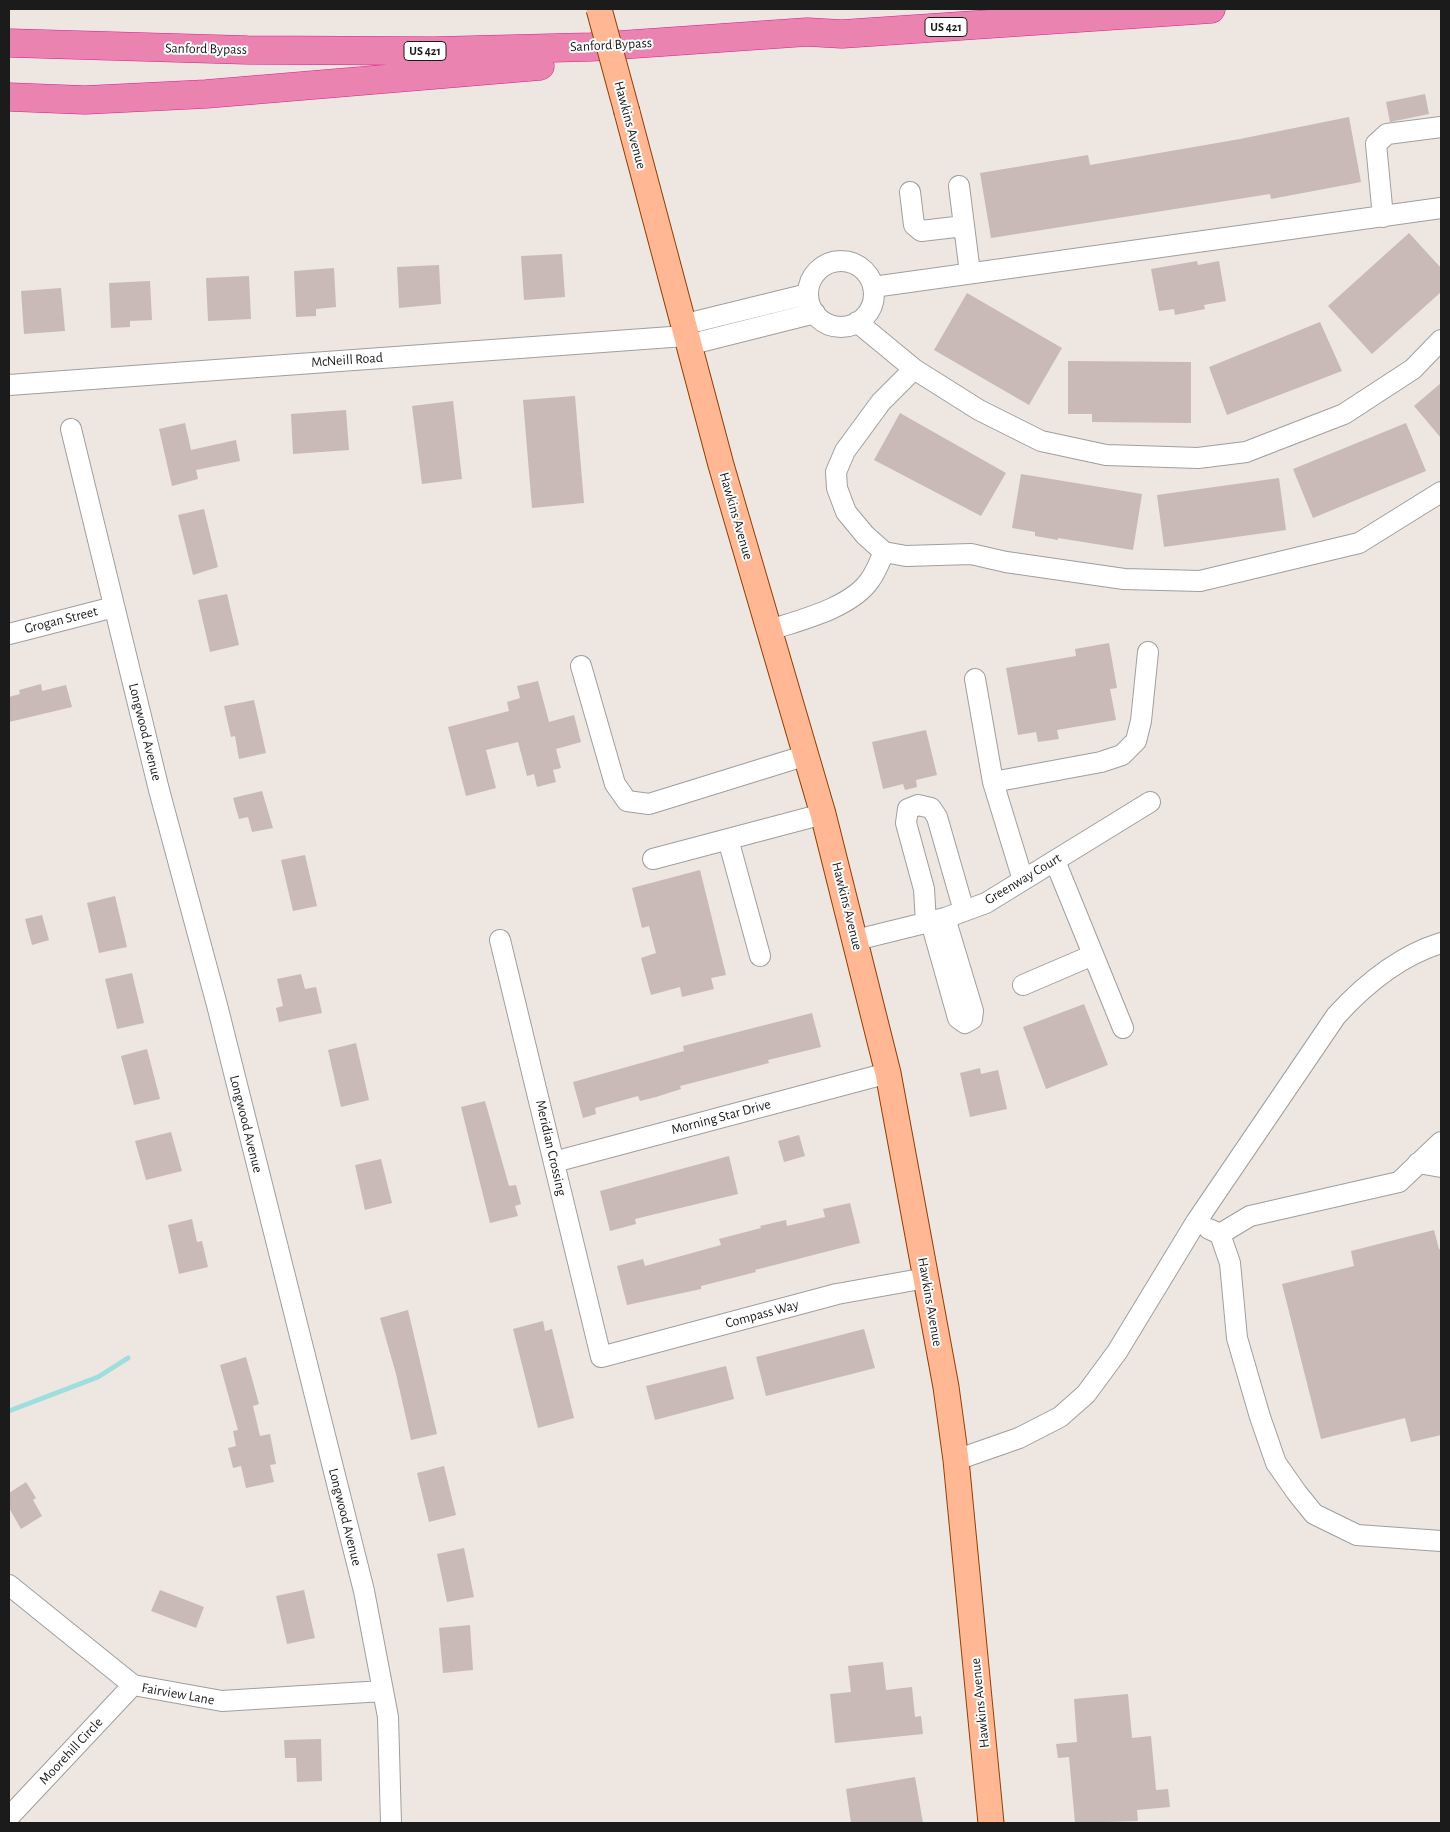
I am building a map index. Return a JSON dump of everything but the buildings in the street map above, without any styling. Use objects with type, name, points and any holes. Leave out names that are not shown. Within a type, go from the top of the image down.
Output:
[{"type":"highway","name":"Sanford Bypass","points":[[9,43],[247,50],[434,51],[590,47],[807,32],[842,34],[1211,9]]},
{"type":"highway","points":[[9,97],[85,100],[206,94],[443,73],[802,46],[842,34]]},
{"type":"main road","name":"Hawkins Avenue","points":[[599,9],[685,336],[823,814],[888,1073],[946,1387],[956,1460],[991,1823]]},
{"type":"street","points":[[1383,217],[1376,144],[1387,134],[1441,126]]},
{"type":"street","points":[[959,186],[970,273]]},
{"type":"street","points":[[910,192],[914,225],[921,231],[964,226]]},
{"type":"street","points":[[873,287],[1441,208]]},
{"type":"street","points":[[841,261],[860,267],[867,274],[873,287],[872,305],[866,315],[857,322],[847,326],[835,326],[824,322],[810,305],[808,294],[810,283],[814,274],[826,264],[841,261]]},
{"type":"street","points":[[685,336],[808,294]]},
{"type":"street","points":[[685,336],[815,313]]},
{"type":"street","points":[[857,322],[914,369],[979,410],[1041,441],[1106,454],[1198,458],[1246,452],[1344,414],[1412,370],[1441,340]]},
{"type":"street","name":"McNeill Road","points":[[9,385],[685,336]]},
{"type":"street","points":[[914,369],[882,402],[845,451],[836,472],[837,488],[846,512],[864,535],[884,552],[906,556],[972,554],[1006,562],[1124,579],[1200,581],[1359,543],[1441,492]]},
{"type":"street","name":"Longwood Avenue","points":[[71,430],[159,790],[217,1005],[360,1572],[388,1717],[390,1823]]},
{"type":"street","points":[[770,630],[817,614],[853,596],[870,581],[884,552]]},
{"type":"street","name":"Grogan Street","points":[[9,634],[114,607]]},
{"type":"street","points":[[993,782],[1101,762],[1122,755],[1136,741],[1141,721],[1148,652]]},
{"type":"street","points":[[581,666],[615,784],[627,801],[649,804],[806,755]]},
{"type":"street","points":[[974,679],[993,782],[1023,880]]},
{"type":"street","name":"Greenway Court","points":[[856,940],[934,921],[986,903],[1150,802]]},
{"type":"street","points":[[934,921],[906,823],[908,810],[918,805],[931,808],[937,817],[964,911]]},
{"type":"street","points":[[654,859],[823,814]]},
{"type":"street","points":[[728,839],[760,956]]},
{"type":"street","points":[[1055,860],[1122,1028]]},
{"type":"street","name":"Meridian Crossing","points":[[500,940],[600,1357]]},
{"type":"street","points":[[956,1460],[1019,1438],[1060,1417],[1086,1394],[1117,1352],[1196,1222],[1336,1016],[1355,995],[1383,973],[1411,954],[1441,943]]},
{"type":"street","points":[[1023,985],[1093,955]]},
{"type":"street","name":"Morning Star Drive","points":[[554,1162],[888,1073]]},
{"type":"street","points":[[1220,1234],[1250,1216],[1399,1182],[1441,1142]]},
{"type":"street","points":[[1418,1163],[1441,1167]]},
{"type":"street","points":[[1196,1222],[1220,1234],[1230,1263],[1237,1338],[1260,1417],[1276,1463],[1314,1514],[1357,1535],[1441,1541]]},
{"type":"street","name":"Compass Way","points":[[600,1357],[837,1294],[926,1278]]},
{"type":"street","name":"Fairview Lane","points":[[9,1585],[133,1686],[222,1701],[383,1691]]},
{"type":"street","name":"Moorehill Circle","points":[[9,1817],[133,1686]]},
{"type":"waterway","points":[[9,1411],[98,1377],[128,1358]]}]
